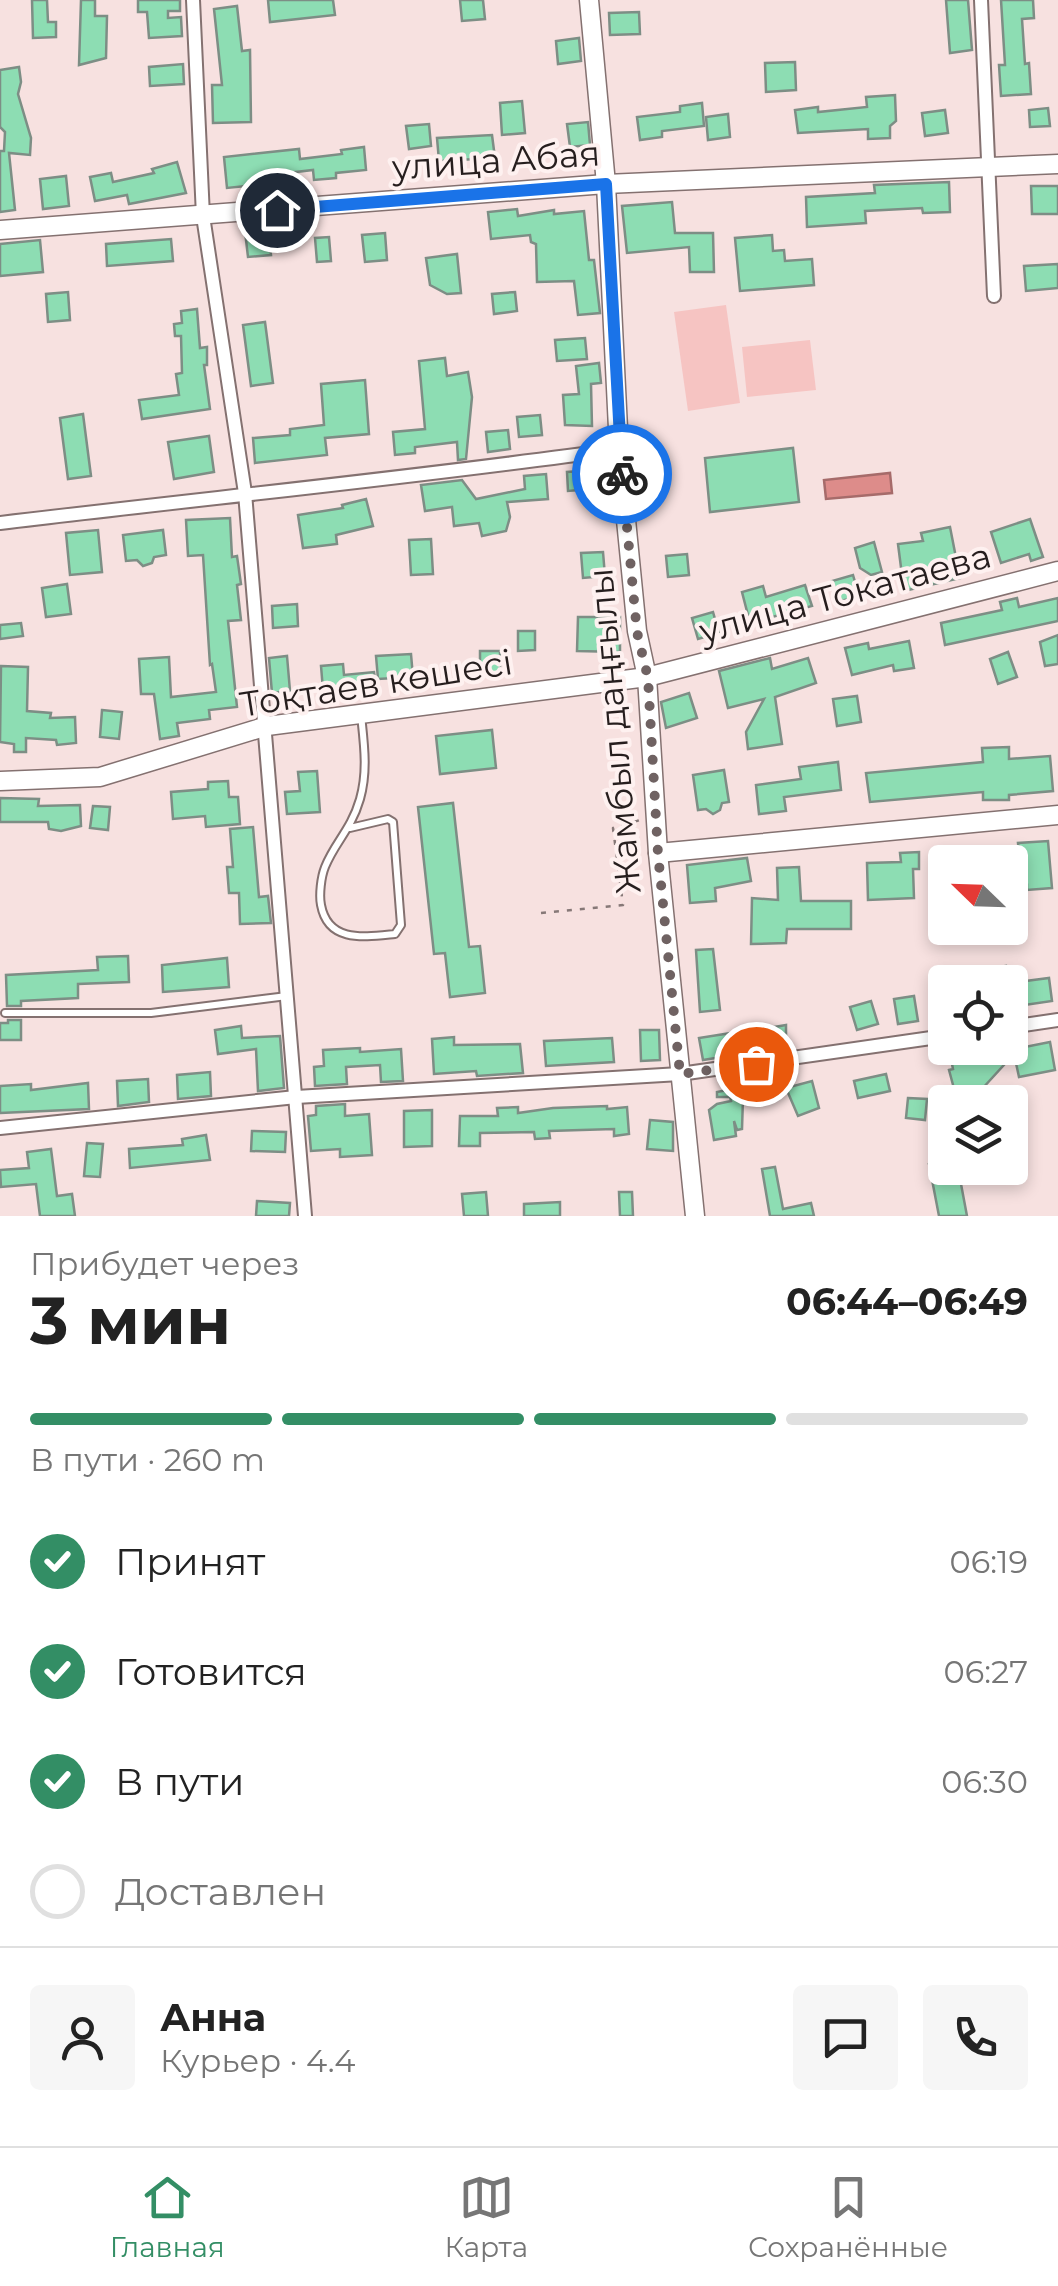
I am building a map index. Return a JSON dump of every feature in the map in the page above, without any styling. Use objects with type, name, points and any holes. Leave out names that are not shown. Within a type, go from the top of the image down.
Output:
[{"type":"street","points":[[192,0],[204,216],[245,493],[305,1216]]},
{"type":"street","name":"Жамбыл даңғылы","points":[[589,0],[606,184],[620,449],[637,632],[648,678],[658,854],[695,1216]]},
{"type":"street","points":[[982,0],[994,296]]},
{"type":"street","name":"улица Абая","points":[[0,230],[606,184],[1058,164]]},
{"type":"street","points":[[0,523],[245,493],[324,488],[620,449]]},
{"type":"street","name":"улица Токатаева","points":[[648,678],[1058,571]]},
{"type":"street","name":"Тоқтаев көшесі","points":[[0,780],[100,778],[267,726],[648,678]]},
{"type":"street","points":[[658,854],[1058,815]]},
{"type":"street","points":[[1028,1024],[1058,1020]]},
{"type":"street","points":[[0,1128],[296,1097],[680,1074],[928,1038]]},
{"type":"lane","points":[[350,828],[388,819],[393,822],[401,924],[395,934],[340,934],[326,923],[320,900],[324,868],[350,828],[366,772],[361,714]]},
{"type":"lane","points":[[5,1013],[152,1013],[288,996]]},
{"type":"path","points":[[541,914],[623,906],[613,828],[656,815]]},
{"type":"shaded area","points":[[726,305],[740,403],[688,411],[674,312]]},
{"type":"shaded area","points":[[810,340],[816,390],[747,397],[742,347]]},
{"type":"shaded area","points":[[890,473],[892,493],[826,499],[824,480]]},
{"type":"building","points":[[32,0],[47,0],[48,22],[56,22],[56,37],[33,38]]},
{"type":"building","points":[[81,0],[95,0],[95,16],[107,16],[106,58],[79,65]]},
{"type":"building","points":[[138,0],[180,0],[180,11],[168,11],[168,18],[181,17],[182,36],[149,38],[147,12],[138,12]]},
{"type":"building","points":[[268,0],[333,0],[335,15],[270,22]]},
{"type":"building","points":[[460,0],[483,0],[485,19],[462,21]]},
{"type":"building","points":[[946,0],[968,0],[972,50],[950,53]]},
{"type":"building","points":[[1001,0],[1033,0],[1034,18],[1022,19],[1031,94],[1001,96],[999,65],[1005,65]]},
{"type":"building","points":[[237,6],[242,51],[250,50],[251,122],[213,123],[212,85],[222,85],[214,9]]},
{"type":"building","points":[[639,12],[640,34],[610,35],[609,13]]},
{"type":"building","points":[[579,38],[581,61],[558,64],[556,41]]},
{"type":"building","points":[[795,62],[796,90],[766,92],[765,63]]},
{"type":"building","points":[[183,64],[184,84],[150,86],[149,67]]},
{"type":"building","points":[[19,67],[18,94],[31,138],[30,155],[9,153],[15,210],[0,212],[0,151],[4,151],[5,132],[0,127],[0,70]]},
{"type":"building","points":[[895,95],[896,121],[890,126],[890,138],[868,139],[868,129],[798,133],[795,110],[867,107],[866,97]]},
{"type":"building","points":[[522,101],[525,133],[502,135],[500,103]]},
{"type":"building","points":[[702,103],[704,126],[662,131],[662,137],[640,140],[637,117],[680,112],[680,106]]},
{"type":"building","points":[[1048,108],[1050,126],[1030,127],[1029,110]]},
{"type":"building","points":[[945,110],[948,133],[925,136],[922,113]]},
{"type":"building","points":[[728,114],[730,137],[708,140],[706,117]]},
{"type":"building","points":[[588,122],[590,145],[570,147],[567,124]]},
{"type":"building","points":[[429,124],[431,146],[409,149],[406,126]]},
{"type":"building","points":[[492,135],[495,158],[439,161],[437,138]]},
{"type":"building","points":[[364,147],[366,170],[314,180],[313,170],[255,177],[256,185],[227,188],[224,157],[299,149],[300,159]]},
{"type":"building","points":[[177,162],[186,193],[129,204],[127,195],[95,201],[90,177],[111,173],[113,182],[154,173],[152,169]]},
{"type":"building","points":[[66,176],[69,206],[43,209],[40,179]]},
{"type":"building","points":[[949,182],[950,212],[923,213],[922,208],[865,211],[866,223],[807,227],[806,197],[875,193],[874,185]]},
{"type":"building","points":[[1031,186],[1058,186],[1058,214],[1032,214]]},
{"type":"building","points":[[672,202],[675,233],[713,233],[714,272],[690,272],[689,247],[627,253],[622,206]]},
{"type":"building","points":[[517,209],[518,216],[554,210],[554,214],[584,211],[600,313],[578,315],[574,281],[537,282],[536,244],[531,242],[530,235],[491,239],[488,212]]},
{"type":"building","points":[[268,228],[271,255],[248,257],[245,231]]},
{"type":"building","points":[[385,233],[387,260],[365,262],[362,235]]},
{"type":"building","points":[[772,235],[773,251],[784,250],[785,261],[812,259],[814,285],[740,291],[735,238]]},
{"type":"building","points":[[329,237],[331,261],[317,262],[315,238]]},
{"type":"building","points":[[171,239],[173,261],[107,266],[106,244]]},
{"type":"building","points":[[40,240],[43,272],[0,276],[0,244]]},
{"type":"building","points":[[457,254],[461,293],[447,294],[430,285],[426,258]]},
{"type":"building","points":[[1058,264],[1058,288],[1026,291],[1024,266]]},
{"type":"building","points":[[68,292],[70,320],[48,322],[46,294]]},
{"type":"building","points":[[515,292],[517,311],[494,314],[492,294]]},
{"type":"building","points":[[197,309],[200,348],[207,347],[204,365],[210,409],[142,419],[139,400],[179,395],[176,374],[182,373],[181,336],[175,336],[174,324],[182,323],[181,311]]},
{"type":"building","points":[[265,322],[273,383],[251,386],[243,325]]},
{"type":"building","points":[[585,338],[587,359],[557,361],[555,340]]},
{"type":"building","points":[[445,358],[447,376],[468,372],[472,397],[466,459],[458,460],[457,442],[415,447],[415,453],[395,455],[393,432],[425,429],[419,361]]},
{"type":"building","points":[[599,363],[601,383],[591,384],[592,426],[565,425],[563,395],[579,394],[576,366]]},
{"type":"building","points":[[365,380],[369,434],[325,438],[327,455],[255,463],[253,438],[290,435],[290,429],[324,425],[321,384]]},
{"type":"building","points":[[83,414],[91,476],[68,479],[60,418]]},
{"type":"building","points":[[540,415],[542,435],[519,437],[517,417]]},
{"type":"building","points":[[508,430],[510,449],[488,452],[486,432]]},
{"type":"building","points":[[209,436],[214,472],[174,479],[168,442]]},
{"type":"building","points":[[793,448],[799,502],[710,512],[705,458]]},
{"type":"building","points":[[603,463],[605,488],[568,491],[567,472],[581,471],[581,465]]},
{"type":"building","points":[[546,474],[548,499],[507,502],[510,517],[506,531],[482,536],[479,523],[454,526],[452,507],[425,511],[421,485],[462,480],[476,499],[525,489],[524,476]]},
{"type":"building","points":[[366,499],[373,526],[336,535],[337,544],[303,548],[298,515],[343,508],[342,505]]},
{"type":"building","points":[[230,518],[232,557],[237,556],[241,584],[237,585],[241,620],[228,621],[237,707],[209,710],[210,719],[177,723],[179,736],[160,739],[154,694],[141,694],[139,659],[169,657],[171,697],[216,692],[210,665],[203,555],[188,556],[186,520]]},
{"type":"building","points":[[1030,519],[1043,557],[1031,561],[1029,554],[1001,563],[991,532]]},
{"type":"building","points":[[950,527],[960,578],[904,591],[898,544],[923,541],[921,533]]},
{"type":"building","points":[[98,530],[102,572],[70,575],[66,533]]},
{"type":"building","points":[[163,530],[166,555],[154,557],[152,563],[143,566],[137,560],[126,561],[123,535]]},
{"type":"building","points":[[431,539],[433,574],[411,575],[409,540]]},
{"type":"building","points":[[874,542],[882,572],[871,575],[860,568],[855,548]]},
{"type":"building","points":[[603,552],[605,576],[583,578],[581,553]]},
{"type":"building","points":[[687,554],[689,575],[668,577],[666,556]]},
{"type":"building","points":[[853,575],[859,596],[838,602],[832,581]]},
{"type":"building","points":[[67,584],[71,614],[46,617],[42,588]]},
{"type":"building","points":[[805,585],[812,606],[750,623],[742,592],[763,586],[766,597]]},
{"type":"building","points":[[1017,598],[1019,607],[1058,598],[1058,621],[945,645],[941,623],[1002,610],[1000,602]]},
{"type":"building","points":[[297,604],[298,626],[273,628],[272,606]]},
{"type":"building","points":[[713,612],[719,633],[698,639],[692,618]]},
{"type":"building","points":[[578,617],[620,617],[620,652],[577,651]]},
{"type":"building","points":[[21,623],[23,636],[0,639],[0,625]]},
{"type":"building","points":[[518,631],[535,631],[535,650],[518,651]]},
{"type":"building","points":[[1058,635],[1058,664],[1045,666],[1040,642]]},
{"type":"building","points":[[909,641],[914,668],[894,671],[893,665],[852,675],[845,648],[868,643],[869,649]]},
{"type":"building","points":[[480,651],[500,651],[500,675],[480,675]]},
{"type":"building","points":[[1008,652],[1017,677],[998,684],[990,659]]},
{"type":"building","points":[[411,654],[413,677],[378,679],[376,656]]},
{"type":"building","points":[[287,656],[290,691],[272,693],[269,658]]},
{"type":"building","points":[[770,658],[772,669],[808,658],[816,683],[775,697],[782,744],[748,749],[746,732],[764,699],[728,708],[719,671]]},
{"type":"building","points":[[343,664],[344,675],[374,672],[377,693],[357,695],[357,687],[323,690],[321,666]]},
{"type":"building","points":[[1,666],[28,667],[27,711],[51,713],[50,718],[75,717],[76,743],[57,745],[56,740],[26,738],[26,752],[14,752],[14,744],[0,742]]},
{"type":"building","points":[[689,693],[697,718],[666,728],[661,702]]},
{"type":"building","points":[[857,696],[861,722],[837,726],[833,699]]},
{"type":"building","points":[[102,710],[122,712],[119,739],[100,737]]},
{"type":"building","points":[[492,730],[496,768],[440,774],[436,736]]},
{"type":"building","points":[[1009,747],[1009,759],[1050,756],[1053,791],[1009,795],[1009,800],[983,800],[983,792],[870,802],[866,773],[983,762],[982,748]]},
{"type":"building","points":[[838,762],[841,790],[784,797],[786,811],[759,814],[756,785],[801,779],[799,767]]},
{"type":"building","points":[[724,770],[729,802],[722,803],[713,814],[706,809],[698,810],[693,775]]},
{"type":"building","points":[[317,771],[320,812],[287,814],[285,792],[300,791],[298,772]]},
{"type":"building","points":[[228,781],[229,797],[238,797],[240,824],[206,827],[205,816],[173,819],[171,792],[208,789],[208,782]]},
{"type":"building","points":[[0,798],[39,799],[38,806],[80,805],[81,826],[61,831],[49,829],[48,822],[0,822]]},
{"type":"building","points":[[453,803],[469,947],[480,946],[485,993],[450,997],[445,953],[434,954],[418,807]]},
{"type":"building","points":[[93,806],[110,807],[108,830],[90,828]]},
{"type":"building","points":[[253,827],[259,897],[268,896],[271,923],[240,924],[239,893],[229,893],[227,867],[233,867],[230,829]]},
{"type":"building","points":[[1048,841],[1052,888],[1028,890],[1028,845],[1018,843]]},
{"type":"building","points":[[919,852],[919,869],[913,869],[914,898],[868,900],[867,863],[901,862],[900,853]]},
{"type":"building","points":[[747,858],[751,881],[715,888],[716,901],[690,903],[687,865]]},
{"type":"building","points":[[799,867],[801,901],[851,901],[851,929],[787,929],[786,943],[751,944],[752,898],[778,900],[777,868]]},
{"type":"building","points":[[713,949],[720,1010],[700,1012],[696,950]]},
{"type":"building","points":[[128,956],[129,982],[78,984],[78,998],[21,1001],[21,1006],[7,1006],[6,975],[98,970],[97,957]]},
{"type":"building","points":[[227,958],[229,987],[163,992],[162,965]]},
{"type":"building","points":[[1049,978],[1052,1001],[1028,1004],[1028,981]]},
{"type":"building","points":[[914,996],[918,1021],[898,1024],[894,999]]},
{"type":"building","points":[[871,1001],[878,1024],[857,1030],[850,1007]]},
{"type":"building","points":[[21,1020],[21,1040],[0,1040],[0,1023]]},
{"type":"building","points":[[786,1025],[786,1046],[763,1046],[762,1029]]},
{"type":"building","points":[[241,1026],[242,1038],[280,1036],[284,1088],[258,1091],[256,1049],[218,1054],[215,1030]]},
{"type":"building","points":[[640,1030],[659,1030],[660,1060],[641,1061]]},
{"type":"building","points":[[731,1033],[734,1055],[703,1060],[699,1038]]},
{"type":"building","points":[[454,1037],[454,1045],[520,1044],[523,1073],[434,1074],[432,1039]]},
{"type":"building","points":[[612,1038],[614,1062],[546,1066],[544,1041]]},
{"type":"building","points":[[1050,1042],[1055,1070],[1019,1077],[1016,1065],[1028,1065],[1028,1046]]},
{"type":"building","points":[[360,1048],[360,1052],[401,1049],[403,1081],[381,1082],[380,1065],[346,1067],[347,1084],[315,1086],[314,1067],[324,1066],[323,1050]]},
{"type":"building","points":[[952,1065],[1004,1065],[986,1085],[953,1085],[949,1070]]},
{"type":"building","points":[[210,1072],[211,1096],[178,1099],[177,1075]]},
{"type":"building","points":[[886,1074],[890,1091],[858,1098],[854,1081]]},
{"type":"building","points":[[148,1079],[149,1102],[118,1106],[117,1081]]},
{"type":"building","points":[[812,1081],[819,1108],[798,1116],[786,1088]]},
{"type":"building","points":[[88,1083],[89,1109],[0,1113],[0,1086],[31,1084],[31,1090]]},
{"type":"building","points":[[757,1084],[763,1091],[754,1098],[743,1098],[742,1129],[737,1130],[734,1121],[736,1136],[714,1140],[709,1110],[731,1101],[730,1097],[717,1097],[717,1092]]},
{"type":"building","points":[[908,1098],[927,1099],[925,1120],[906,1118]]},
{"type":"building","points":[[345,1104],[345,1116],[369,1114],[372,1155],[340,1157],[340,1149],[311,1151],[308,1116],[316,1115],[316,1106]]},
{"type":"building","points":[[518,1107],[518,1113],[627,1107],[629,1134],[614,1136],[614,1129],[549,1131],[550,1138],[535,1139],[534,1132],[480,1133],[480,1146],[459,1146],[460,1116],[498,1116],[497,1108]]},
{"type":"building","points":[[432,1110],[432,1146],[404,1147],[404,1111]]},
{"type":"building","points":[[650,1120],[673,1122],[673,1151],[647,1149]]},
{"type":"building","points":[[252,1131],[286,1132],[285,1152],[251,1151]]},
{"type":"building","points":[[206,1135],[210,1160],[130,1168],[129,1149],[183,1145],[182,1139]]},
{"type":"building","points":[[87,1143],[103,1144],[100,1177],[84,1176]]},
{"type":"building","points":[[51,1149],[57,1196],[72,1194],[75,1216],[40,1216],[36,1184],[1,1187],[0,1170],[29,1168],[27,1152]]},
{"type":"building","points":[[775,1167],[783,1209],[811,1203],[814,1216],[770,1216],[762,1169]]},
{"type":"building","points":[[933,1185],[961,1185],[967,1216],[939,1216]]},
{"type":"building","points":[[486,1192],[488,1216],[464,1216],[462,1194]]},
{"type":"building","points":[[619,1192],[632,1192],[633,1216],[620,1216]]},
{"type":"building","points":[[257,1201],[290,1203],[289,1216],[256,1216]]},
{"type":"building","points":[[560,1202],[560,1216],[524,1216],[524,1204]]},
{"type":"way so far","points":[[622,474],[637,632],[648,678],[658,854],[680,1074],[756,1064]]},
{"type":"route","points":[[277,210],[606,184],[622,474]]}]
